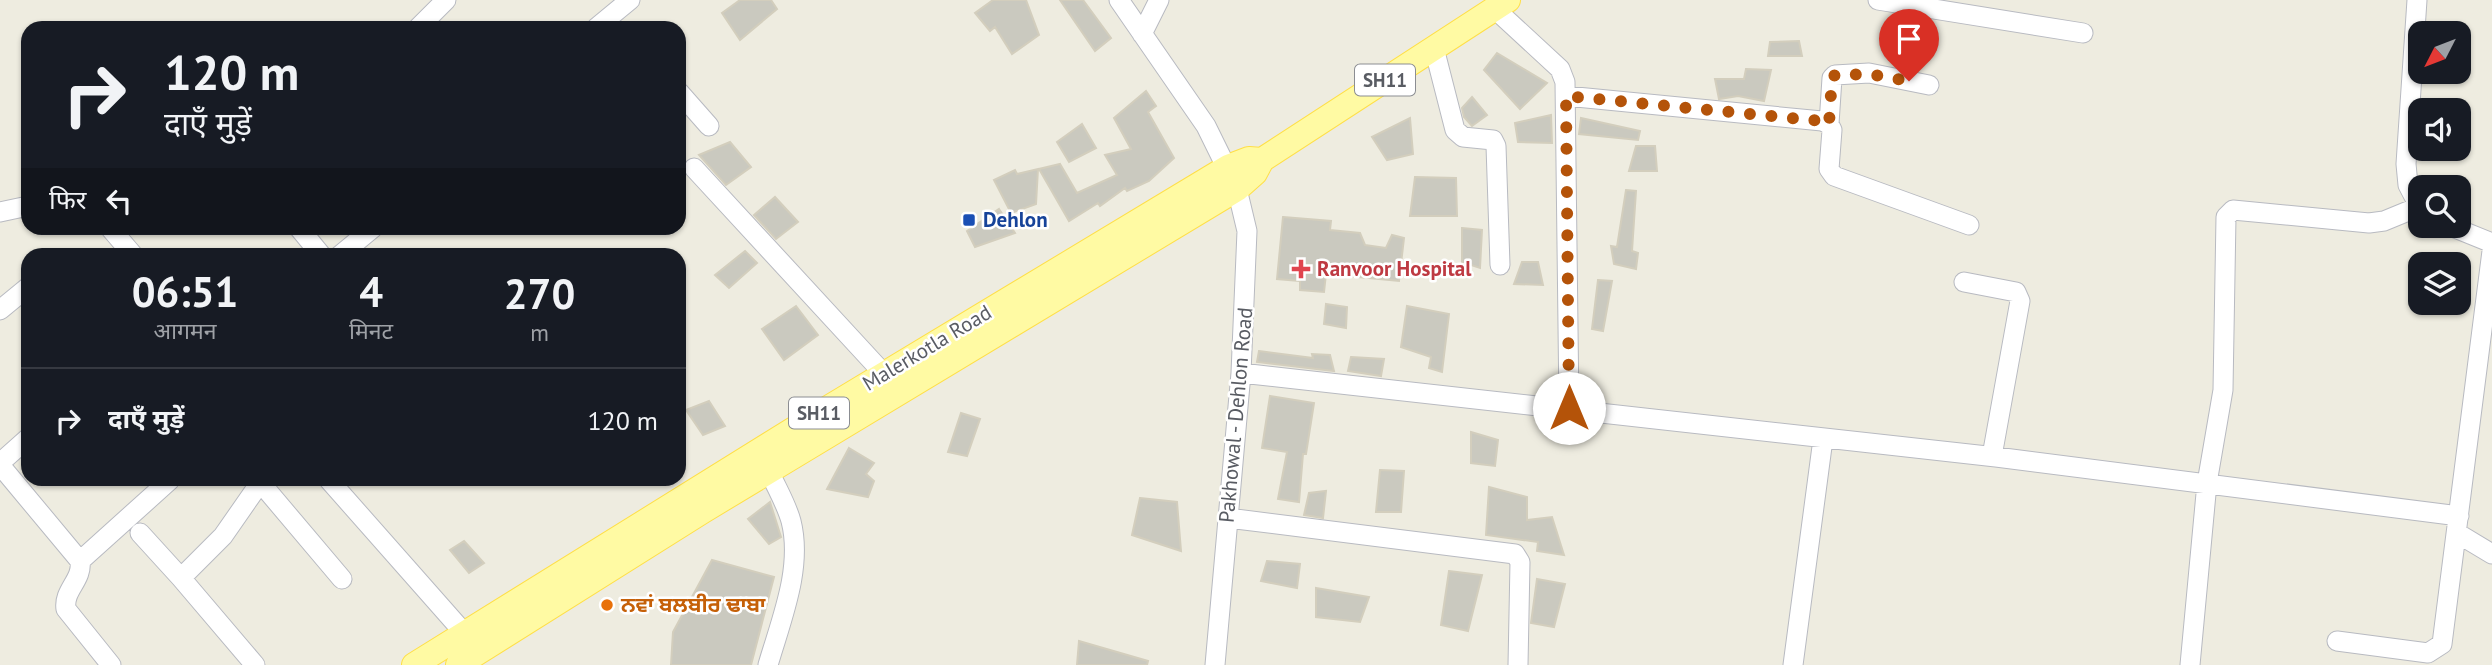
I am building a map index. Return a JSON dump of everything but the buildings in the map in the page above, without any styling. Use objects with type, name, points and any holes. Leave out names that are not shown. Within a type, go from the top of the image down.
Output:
[{"type":"main road","name":"SH11","points":[[1233,178],[1249,159],[1262,160],[1501,4]]},
{"type":"main road","name":"Malerkotla Road","points":[[414,665],[884,374],[1233,178]]},
{"type":"main road","name":"Malerkotla Road","points":[[466,663],[1233,178]]},
{"type":"street","points":[[425,21],[446,0]]},
{"type":"street","points":[[617,21],[630,0]]},
{"type":"street","name":"Pakhowal - Dehlon Road","points":[[1119,0],[1206,126],[1233,178],[1247,231],[1241,373],[1215,665]]},
{"type":"street","points":[[1142,34],[1159,0]]},
{"type":"street","points":[[1878,0],[2083,33]]},
{"type":"street","points":[[2408,185],[2406,164],[2417,0]]},
{"type":"street","points":[[1501,4],[1560,69],[1566,96],[1569,408]]},
{"type":"street","points":[[1434,48],[1455,130],[1463,137],[1493,140],[1496,146],[1500,265]]},
{"type":"street","points":[[1929,85],[1869,74],[1835,75],[1832,78],[1829,124],[1832,130],[1829,169],[1834,177],[1969,225]]},
{"type":"street","points":[[1566,96],[1822,121],[1829,124]]},
{"type":"street","points":[[686,100],[709,126]]},
{"type":"street","points":[[694,168],[884,374]]},
{"type":"street","points":[[0,212],[21,208]]},
{"type":"street","points":[[2190,665],[2207,483],[2223,390],[2225,221],[2228,214],[2233,210],[2369,223],[2384,221],[2408,212]]},
{"type":"street","points":[[349,248],[364,235]]},
{"type":"street","points":[[2471,235],[2492,243]]},
{"type":"street","points":[[2337,641],[2428,653],[2437,650],[2444,637],[2492,251]]},
{"type":"street","points":[[1964,282],[2016,292],[2020,301],[1993,456]]},
{"type":"street","points":[[0,310],[21,293]]},
{"type":"street","points":[[1241,373],[1993,456],[2207,483],[2458,525],[2492,554]]},
{"type":"street","points":[[1793,665],[1823,439]]},
{"type":"street","points":[[21,444],[0,464],[80,561],[80,574],[67,596],[66,608],[111,665]]},
{"type":"street","points":[[768,665],[790,589],[793,565],[791,521],[769,471]]},
{"type":"street","points":[[80,561],[163,486]]},
{"type":"street","points":[[181,578],[223,536],[257,486]]},
{"type":"street","points":[[266,486],[342,579]]},
{"type":"street","points":[[334,486],[465,634]]},
{"type":"street","points":[[1228,518],[1515,554],[1520,562],[1518,665]]},
{"type":"street","points":[[140,533],[255,665]]},
{"type":"place","name":"Dehlon","points":[[969,220]]},
{"type":"place","name":"Ranvoor Hospital","points":[[1301,269]]},
{"type":"place","name":"ਨਵਾਂ ਬਲਬੀਰ ਢਾਬਾ","points":[[607,605]]},
{"type":"route","points":[[1569,408],[1566,96],[1822,121],[1829,124],[1832,78],[1835,75],[1869,74],[1909,81]]}]
